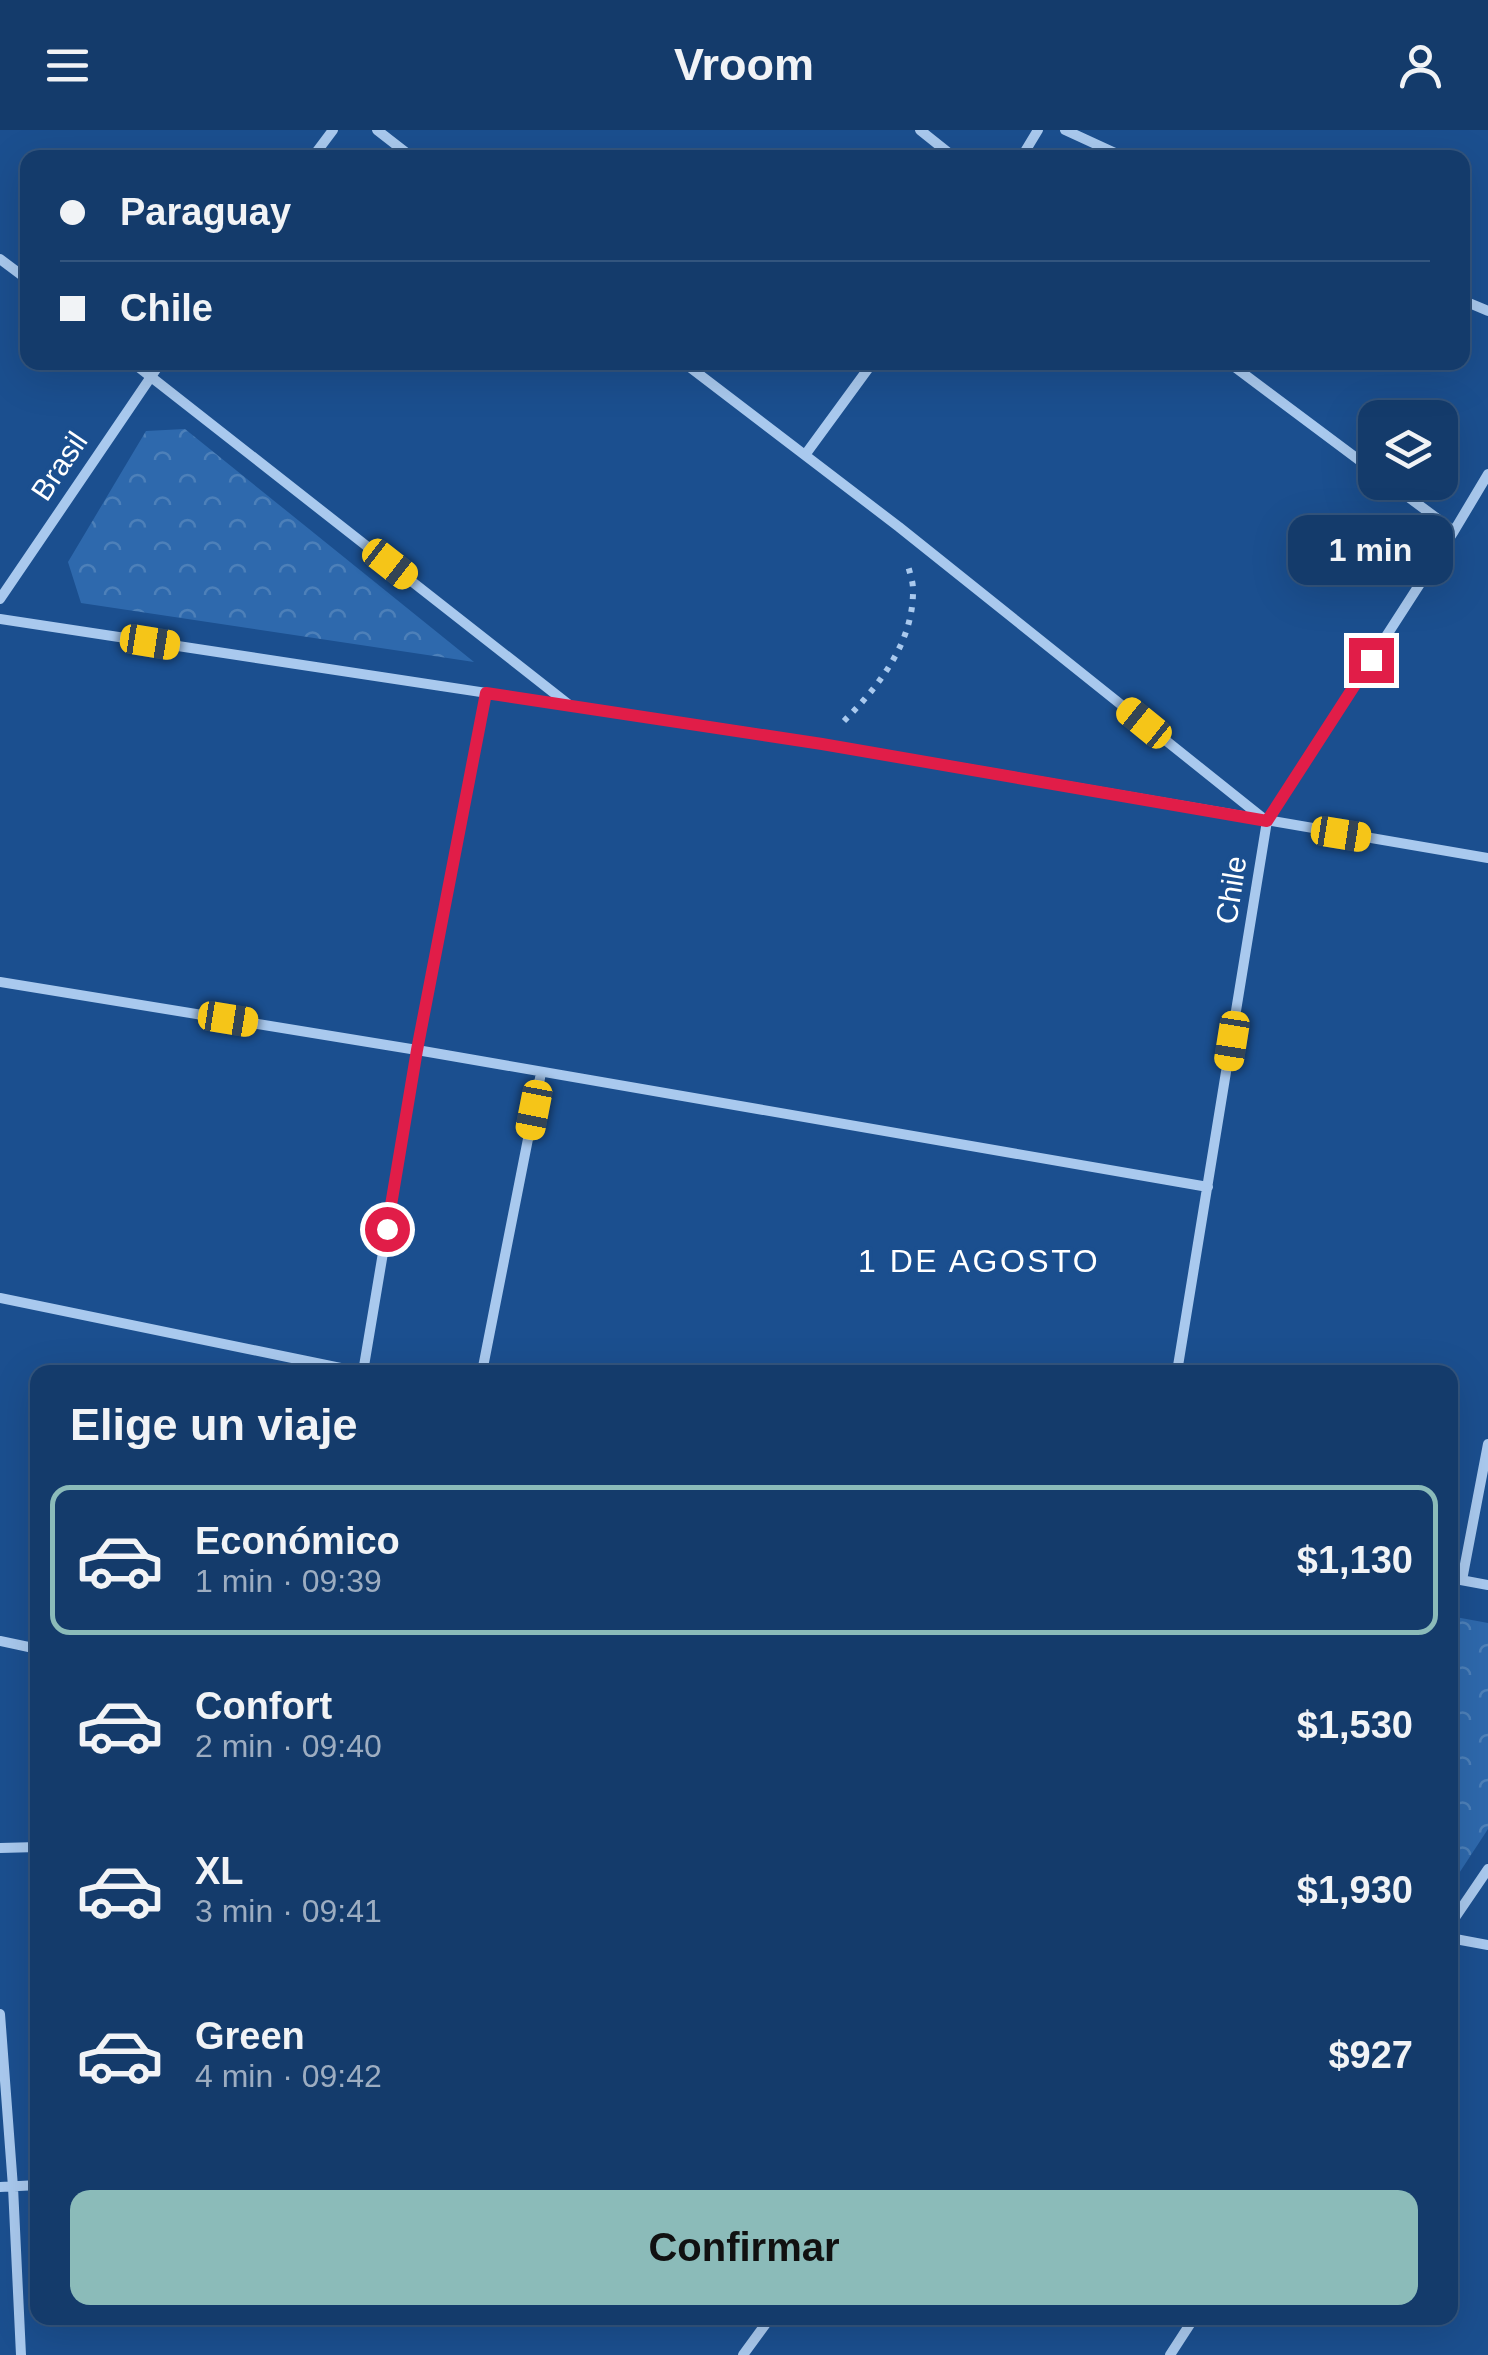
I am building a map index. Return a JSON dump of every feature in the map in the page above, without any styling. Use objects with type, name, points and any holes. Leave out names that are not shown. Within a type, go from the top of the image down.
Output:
[{"type":"street","points":[[377,130],[403,150]]},
{"type":"street","points":[[920,130],[945,150]]},
{"type":"street","points":[[1065,130],[1109,150]]},
{"type":"street","points":[[0,258],[20,274]]},
{"type":"street","points":[[142,370],[569,705]]},
{"type":"street","name":"Brasil","points":[[0,598],[154,370]]},
{"type":"street","points":[[693,370],[899,527],[1267,821]]},
{"type":"street","points":[[804,455],[868,370]]},
{"type":"street","points":[[1239,370],[1358,459]]},
{"type":"street","name":"Chile","points":[[1178,1365],[1267,821],[1488,474]]},
{"type":"street","points":[[1412,500],[1454,532]]},
{"type":"street","points":[[0,619],[822,744],[1488,858]]},
{"type":"street","points":[[362,1365],[417,1050],[486,693]]},
{"type":"street","points":[[0,982],[1208,1187]]},
{"type":"street","points":[[483,1365],[541,1073]]},
{"type":"street","points":[[0,1298],[327,1365]]},
{"type":"street","points":[[1458,1571],[1488,1444]]},
{"type":"street","points":[[1458,1579],[1488,1585]]},
{"type":"street","points":[[0,1642],[30,1647]]},
{"type":"street","points":[[0,1848],[30,1846]]},
{"type":"street","points":[[1458,1913],[1488,1869]]},
{"type":"street","points":[[1458,1939],[1488,1945]]},
{"type":"street","points":[[0,2014],[6,2187],[21,2355]]},
{"type":"street","points":[[743,2355],[765,2325]]},
{"type":"street","points":[[1170,2355],[1189,2325]]},
{"type":"path","points":[[822,744],[882,678],[905,640],[913,589],[899,527]]},
{"type":"green space","points":[[185,429],[474,662],[81,603],[68,562],[146,431]]},
{"type":"green space","points":[[1458,1617],[1488,1623],[1488,1829],[1458,1875]]},
{"type":"district","name":"1 DE AGOSTO","points":[[979,1261]]},
{"type":"route","points":[[387,1229],[417,1050],[486,693],[822,744],[1267,821],[1371,660]]}]
